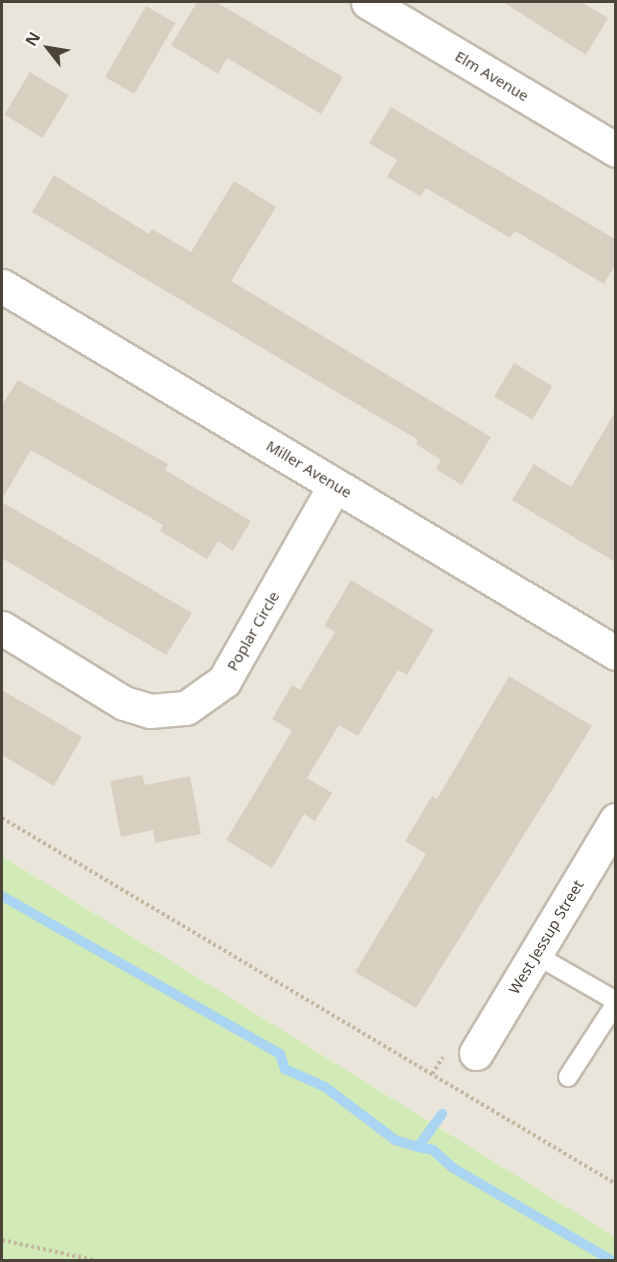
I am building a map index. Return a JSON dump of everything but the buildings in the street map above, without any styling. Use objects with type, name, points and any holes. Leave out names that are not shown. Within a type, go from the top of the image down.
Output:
[{"type":"street","name":"Elm Avenue","points":[[368,2],[615,150]]},
{"type":"street","name":"Miller Avenue","points":[[2,286],[615,653]]},
{"type":"street","name":"Poplar Circle","points":[[2,628],[124,703],[150,711],[186,708],[224,681],[335,485]]},
{"type":"street","name":"West Jessup Street","points":[[476,1053],[615,820]]},
{"type":"lane","points":[[536,955],[615,1002],[568,1077]]},
{"type":"path","points":[[2,818],[615,1184]]},
{"type":"path","points":[[2,1240],[93,1260]]},
{"type":"shaded area","points":[[2,2],[615,2],[615,1237],[2,856]]},
{"type":"green space","points":[[2,856],[615,1237],[615,1260],[2,1260]]},
{"type":"waterway","points":[[2,896],[280,1054],[285,1069],[325,1087],[395,1140],[418,1147],[442,1114]]},
{"type":"waterway","points":[[418,1147],[433,1150],[453,1168],[611,1260]]}]
